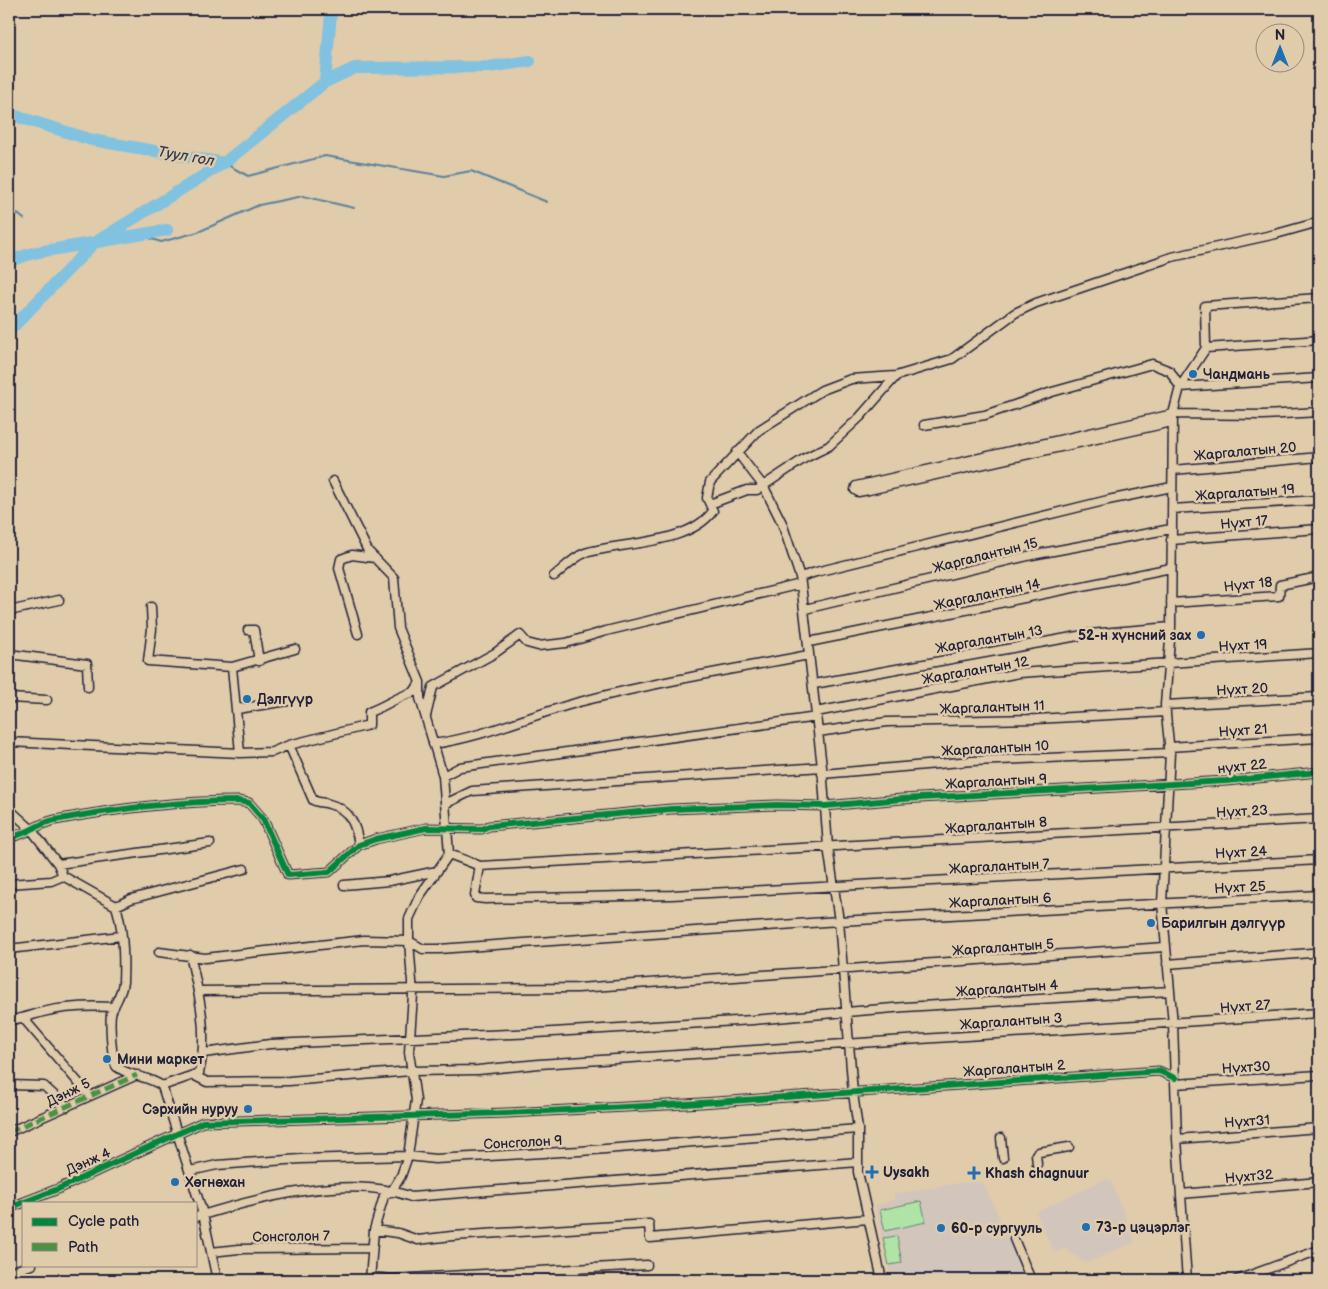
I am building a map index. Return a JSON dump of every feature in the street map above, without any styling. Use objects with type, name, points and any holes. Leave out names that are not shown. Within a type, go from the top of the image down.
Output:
[{"type":"street","points":[[554,576],[583,554],[666,538],[707,519],[713,511],[707,498],[710,482],[759,430],[822,390],[851,379],[896,376],[952,359],[1015,313],[1036,302],[1172,257],[1276,234],[1319,222]]},
{"type":"street","points":[[1187,1280],[1177,1139],[1174,1024],[1162,903],[1169,750],[1166,709],[1171,627],[1172,418],[1180,387],[1206,348],[1205,306],[1319,298]]},
{"type":"street","points":[[1206,348],[1319,340]]},
{"type":"street","points":[[924,425],[984,415],[1052,392],[1152,364],[1170,371],[1180,387]]},
{"type":"street","points":[[710,504],[747,490],[757,490],[805,458],[829,446],[860,418],[896,376]]},
{"type":"street","points":[[1180,387],[1319,378]]},
{"type":"street","points":[[1011,455],[856,486],[856,490],[858,492],[869,490],[1172,418],[1319,412]]},
{"type":"street","points":[[737,452],[763,486],[782,524],[801,580],[806,609],[809,655],[814,684],[826,806],[828,847],[839,921],[853,1093],[858,1130],[860,1156],[858,1162],[868,1219],[882,1280],[874,1280]]},
{"type":"street","name":"Жаргалатын 20","points":[[1173,470],[1319,457]]},
{"type":"street","points":[[334,481],[368,551],[394,578],[398,628],[420,682],[420,698],[443,776],[449,854],[419,897],[409,919],[413,989],[410,1040],[416,1100],[408,1156],[393,1190],[384,1196],[374,1230],[370,1279],[647,1265]]},
{"type":"street","points":[[426,716],[433,687],[488,657],[520,635],[527,643],[538,646],[566,643],[1099,503],[1172,487]]},
{"type":"street","name":"Жаргалатын 19","points":[[1172,509],[1319,500]]},
{"type":"street","name":"Нүхт 17","points":[[1172,540],[1319,529]]},
{"type":"street","name":"Жаргалантын 15","points":[[806,609],[1032,555],[1171,530]]},
{"type":"street","points":[[358,634],[339,568],[341,558],[352,555],[374,558]]},
{"type":"street","name":"Жаргалантын 14","points":[[808,642],[1171,568]]},
{"type":"street","name":"Нүхт 18","points":[[1170,603],[1279,596],[1280,585],[1319,577]]},
{"type":"street","points":[[9,611],[58,600]]},
{"type":"street","points":[[151,607],[152,629],[148,660],[232,667],[259,661],[295,649]]},
{"type":"street","name":"Жаргалантын 13","points":[[814,684],[1089,634],[1171,627]]},
{"type":"street","points":[[248,630],[254,630],[259,661]]},
{"type":"street","name":"Нүхт 19","points":[[1169,662],[1319,653]]},
{"type":"street","points":[[9,654],[87,664],[88,687]]},
{"type":"street","points":[[433,744],[472,736],[582,702],[694,676],[809,655]]},
{"type":"street","name":"Жаргалантын 12","points":[[443,776],[460,767],[817,714],[1019,672],[1169,662]]},
{"type":"street","points":[[232,667],[240,754]]},
{"type":"street","points":[[9,742],[240,754],[272,752],[289,745],[369,725],[370,712],[386,706],[400,695],[414,692],[420,682]]},
{"type":"street","name":"Нүхт 20","points":[[1166,709],[1319,697]]},
{"type":"street","points":[[9,698],[47,700]]},
{"type":"street","points":[[237,709],[288,701]]},
{"type":"street","name":"Жаргалантын 11","points":[[818,732],[887,722],[1036,719],[1166,709]]},
{"type":"street","name":"Нүхт 21","points":[[1169,750],[1319,738]]},
{"type":"street","points":[[9,837],[16,837],[30,828],[52,820],[154,806],[238,801],[250,803],[263,819],[288,875],[330,872],[359,845],[349,813],[341,808],[313,800],[289,745]]},
{"type":"street","name":"Жаргалантын 10","points":[[445,804],[472,791],[1169,750]]},
{"type":"street","name":"нүхт 22","points":[[1168,784],[1319,772]]},
{"type":"street","name":"Жаргалантын 9","points":[[359,845],[426,828],[482,829],[489,826],[671,809],[777,805],[826,806],[902,799],[1168,784]]},
{"type":"street","points":[[9,809],[30,828],[58,864],[64,876],[116,906]]},
{"type":"street","name":"Нүхт 23","points":[[1166,827],[1319,819]]},
{"type":"street","name":"Жаргалантын 8","points":[[480,866],[1166,827]]},
{"type":"street","points":[[58,864],[210,843]]},
{"type":"street","points":[[449,854],[480,866]]},
{"type":"street","name":"Нүхт 24","points":[[1164,868],[1319,860]]},
{"type":"street","name":"Жаргалантын 7","points":[[480,866],[475,895],[476,898],[485,899],[672,895],[1164,868]]},
{"type":"street","points":[[116,906],[131,899],[244,870]]},
{"type":"street","points":[[344,885],[437,872]]},
{"type":"street","points":[[9,884],[52,880],[64,876]]},
{"type":"street","name":"Нүхт 25","points":[[1162,903],[1319,895]]},
{"type":"street","name":"Жаргалантын 6","points":[[159,952],[205,958],[364,940],[409,941],[423,949],[438,949],[839,921],[1162,903]]},
{"type":"street","points":[[116,906],[121,936],[123,982],[121,993],[111,1017],[113,1061],[118,1068],[155,1081],[162,1086],[190,1171],[197,1202]]},
{"type":"street","points":[[9,949],[102,940],[121,936]]},
{"type":"street","name":"Жаргалантын 5","points":[[198,991],[578,988],[1165,947]]},
{"type":"street","points":[[1167,964],[1311,952]]},
{"type":"street","points":[[162,1086],[199,1073],[204,1053],[198,991],[190,955]]},
{"type":"street","name":"Жаргалантын 4","points":[[204,1053],[270,1044],[410,1040],[846,1013],[905,1006],[1170,991]]},
{"type":"street","points":[[9,1020],[24,1019],[42,1012],[82,1006],[114,1006]]},
{"type":"street","name":"Нүхт 27","points":[[1174,1024],[1319,1013]]},
{"type":"street","points":[[24,1019],[89,1095]]},
{"type":"street","name":"Жаргалантын 3","points":[[193,1075],[207,1082],[270,1081],[412,1071],[478,1070],[539,1064],[1174,1024]]},
{"type":"street","name":"Жаргалантын 2","points":[[414,1114],[517,1113],[853,1093],[1159,1071],[1175,1081]]},
{"type":"street","name":"Дэнж 5","points":[[9,1132],[67,1108],[89,1095],[137,1075]]},
{"type":"street","name":"Нүхт30","points":[[1175,1081],[1319,1075]]},
{"type":"street","points":[[9,1086],[44,1086],[67,1108]]},
{"type":"street","name":"Дэнж 4","points":[[24,1202],[58,1189],[203,1122],[414,1114]]},
{"type":"street","name":"Нүхт31","points":[[1177,1139],[1319,1128]]},
{"type":"street","name":"Сонсголон 9","points":[[190,1171],[217,1165],[264,1162],[408,1156],[435,1160],[858,1130]]},
{"type":"street","points":[[1001,1138],[1003,1158]]},
{"type":"street","points":[[1037,1164],[1036,1154],[1039,1152],[1069,1147]]},
{"type":"street","points":[[217,1280],[200,1216],[266,1196],[348,1188],[393,1190],[411,1197],[858,1162]]},
{"type":"street","name":"Нүхт32","points":[[1181,1194],[1319,1182]]},
{"type":"street","name":"Дэнж 4","points":[[9,1208],[22,1203]]},
{"type":"street","points":[[374,1230],[398,1233],[418,1240],[452,1236],[649,1224],[650,1238],[868,1219]]},
{"type":"street","points":[[1014,1239],[1031,1280]]},
{"type":"street","name":"Сонсголон 7","points":[[211,1252],[239,1249],[372,1248]]},
{"type":"street","points":[[1237,1280],[1319,1250]]},
{"type":"street","points":[[9,1272],[29,1266]]},
{"type":"shaded area","name":"73-р цэцэрлэг","points":[[1106,1179],[1111,1181],[1135,1242],[1085,1263],[1065,1248],[1054,1253],[1036,1212]]},
{"type":"shaded area","name":"60-р сургууль","points":[[983,1182],[1027,1280],[891,1280],[875,1206],[894,1200],[894,1194],[960,1183]]},
{"type":"green space","points":[[921,1201],[926,1222],[885,1231],[880,1210]]},
{"type":"green space","points":[[897,1236],[902,1263],[889,1265],[883,1238]]},
{"type":"waterway","name":"Туул гол","points":[[9,114],[92,140],[224,163],[325,82],[331,13],[334,9]]},
{"type":"waterway","points":[[325,82],[355,68],[488,67],[530,61]]},
{"type":"waterway","points":[[224,163],[248,176],[325,156],[444,176],[471,171],[547,202]]},
{"type":"waterway","points":[[9,331],[94,243],[224,163]]},
{"type":"waterway","points":[[140,235],[161,242],[198,232],[259,205],[303,196],[354,208]]},
{"type":"waterway","points":[[9,207],[24,219]]},
{"type":"waterway","points":[[9,261],[33,253],[167,230]]},
{"type":"marked path","points":[[9,1132],[137,1075]]},
{"type":"cycle path","points":[[9,837],[55,820],[100,812],[169,804],[238,801],[249,803],[263,819],[288,875],[329,872],[359,845],[376,839],[426,828],[482,829],[489,826],[671,809],[777,805],[825,806],[902,799],[1226,781],[1319,772]]},
{"type":"cycle path","points":[[24,1202],[58,1189],[203,1122],[507,1113],[686,1104],[1159,1071],[1175,1078]]},
{"type":"cycle path","points":[[9,1208],[22,1203]]},
{"type":"place","name":"Чандмань","points":[[1193,374]]},
{"type":"place","name":"52-н хүнсний зах","points":[[1201,635]]},
{"type":"place","name":"Дэлгүүр","points":[[247,699]]},
{"type":"place","name":"Барилгын дэлгүүр","points":[[1151,923]]},
{"type":"place","name":"Мини маркет","points":[[107,1059]]},
{"type":"place","name":"Сэрхийн нуруу","points":[[248,1109]]},
{"type":"place","name":"Uysakh","points":[[872,1172]]},
{"type":"place","name":"Khash chagnuur","points":[[974,1173]]},
{"type":"place","name":"Хөгнөхан","points":[[175,1182]]},
{"type":"place","name":"73-р цэцэрлэг","points":[[1086,1227]]},
{"type":"place","name":"60-р сургууль","points":[[941,1228]]}]
